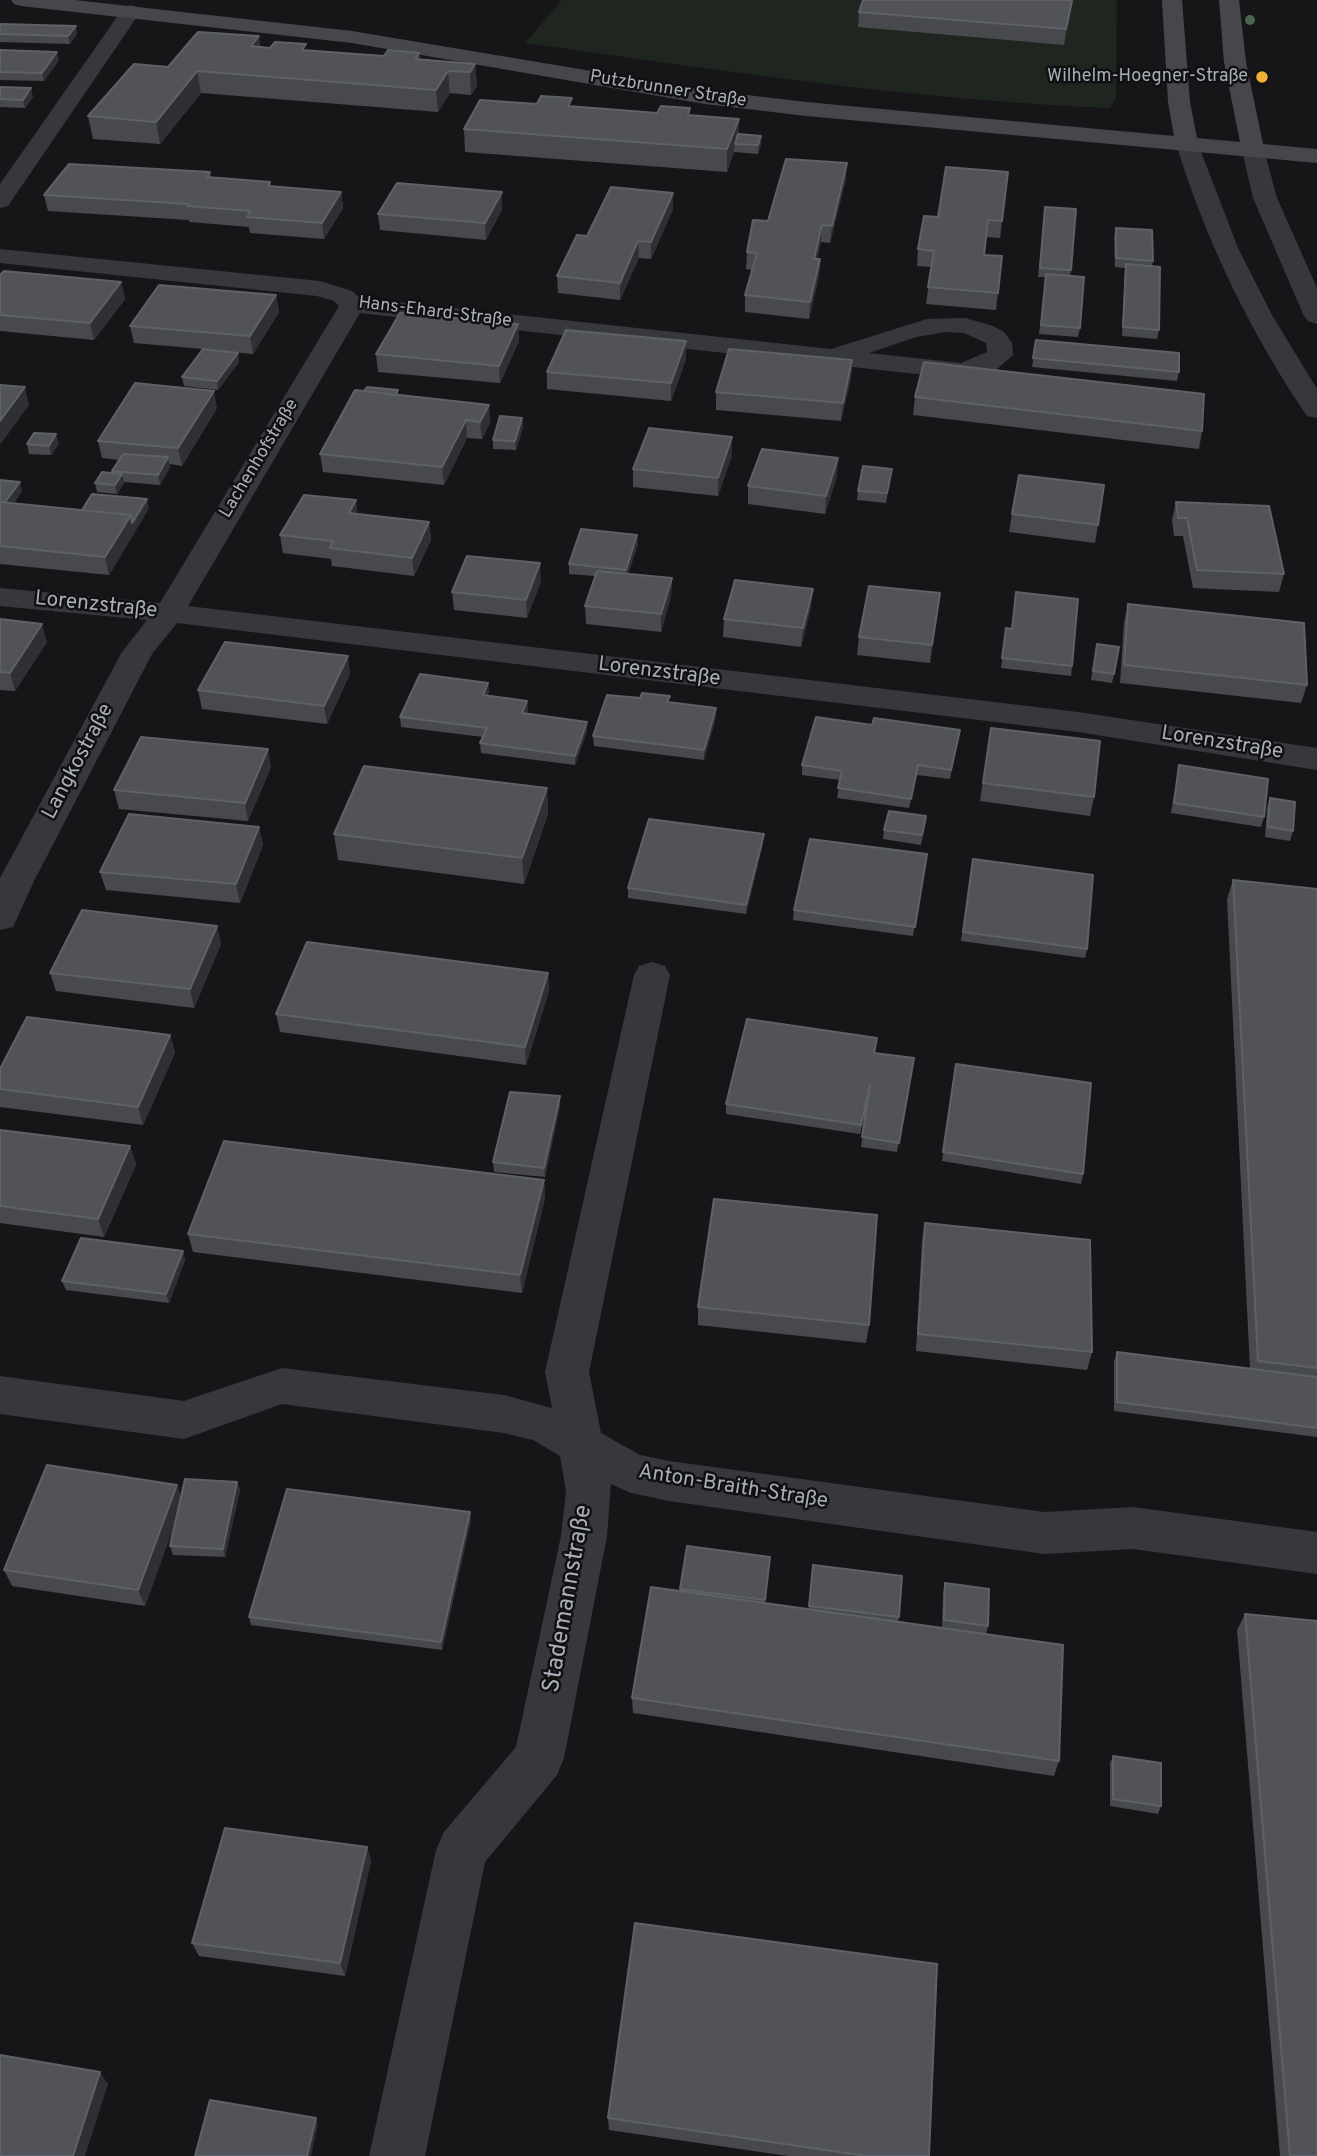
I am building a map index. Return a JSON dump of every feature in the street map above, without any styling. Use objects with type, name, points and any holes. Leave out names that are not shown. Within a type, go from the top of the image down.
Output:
[{"type":"main road","name":"Putzbrunner Straße","points":[[21,0],[352,37],[705,97],[806,109],[1317,156]]},
{"type":"main road","points":[[1172,0],[1179,102],[1187,144]]},
{"type":"main road","points":[[1230,0],[1235,62],[1253,150]]},
{"type":"street","points":[[0,201],[131,11]]},
{"type":"street","points":[[1187,144],[1216,226],[1277,351],[1317,410]]},
{"type":"street","points":[[1253,150],[1265,198],[1317,316]]},
{"type":"street","name":"Hans-Ehard-Straße","points":[[0,256],[320,289],[343,296],[352,305],[832,357],[962,371],[988,363],[1000,355],[1001,346],[996,337],[979,330],[939,325],[910,330],[832,357]]},
{"type":"street","name":"Lachenhofstraße","points":[[169,613],[352,305]]},
{"type":"street","name":"Lorenzstraße","points":[[0,597],[169,613],[1078,722],[1317,759]]},
{"type":"street","name":"Langkostraße","points":[[0,918],[16,881],[138,652],[169,613]]},
{"type":"street","name":"Stademannstraße","points":[[397,2156],[462,1850],[539,1758],[584,1536],[589,1491],[567,1372],[652,975]]},
{"type":"street","name":"Anton-Braith-Straße","points":[[0,1395],[184,1420],[282,1386],[504,1414],[544,1424],[631,1473],[670,1481],[1044,1533],[1133,1528],[1317,1553]]},
{"type":"shaded area","points":[[562,0],[1117,0],[1116,100],[1109,108],[889,91],[525,43]]},
{"type":"building","points":[[863,0],[1072,0],[1066,29],[859,12]]},
{"type":"building","points":[[0,24],[76,26],[68,36],[0,34]]},
{"type":"building","points":[[198,32],[259,36],[251,46],[270,48],[275,42],[306,44],[302,50],[384,56],[388,50],[419,53],[415,59],[475,64],[470,72],[448,71],[436,90],[197,71],[156,122],[88,116],[134,64],[168,67]]},
{"type":"building","points":[[0,50],[57,52],[42,73],[0,72]]},
{"type":"building","points":[[0,87],[31,88],[23,100],[0,99]]},
{"type":"building","points":[[541,96],[572,98],[568,106],[657,113],[661,106],[690,108],[688,115],[739,119],[727,149],[464,129],[480,100],[537,104]]},
{"type":"building","points":[[738,134],[761,136],[758,145],[735,144]]},
{"type":"building","points":[[786,159],[847,163],[832,226],[822,225],[814,259],[820,259],[810,302],[745,295],[757,253],[747,252],[753,220],[768,221]]},
{"type":"building","points":[[69,164],[210,172],[207,177],[270,182],[268,186],[341,192],[322,223],[247,217],[251,211],[187,206],[188,204],[44,195]]},
{"type":"building","points":[[946,167],[1008,172],[1002,221],[988,220],[984,255],[1002,256],[998,293],[928,287],[934,251],[918,249],[924,216],[938,217]]},
{"type":"building","points":[[397,183],[502,192],[485,223],[378,214]]},
{"type":"building","points":[[611,187],[673,193],[651,242],[638,241],[620,283],[557,276],[577,235],[587,236]]},
{"type":"building","points":[[1045,207],[1076,209],[1071,270],[1040,268]]},
{"type":"building","points":[[1116,228],[1152,230],[1153,261],[1116,258]]},
{"type":"building","points":[[1126,264],[1160,267],[1159,330],[1123,327]]},
{"type":"building","points":[[4,271],[121,282],[90,323],[0,315],[0,275]]},
{"type":"building","points":[[1046,274],[1084,277],[1080,328],[1041,325]]},
{"type":"building","points":[[159,285],[276,295],[250,336],[130,326]]},
{"type":"building","points":[[400,313],[518,324],[499,366],[376,354]]},
{"type":"building","points":[[566,330],[686,341],[671,383],[547,372]]},
{"type":"building","points":[[1036,340],[1179,353],[1179,372],[1033,358]]},
{"type":"building","points":[[203,349],[238,353],[217,381],[182,377]]},
{"type":"building","points":[[729,349],[852,360],[843,403],[716,392]]},
{"type":"building","points":[[924,362],[1204,394],[1202,431],[915,397]]},
{"type":"building","points":[[135,383],[214,391],[178,448],[98,441]]},
{"type":"building","points":[[0,385],[25,387],[0,421]]},
{"type":"building","points":[[367,387],[398,390],[396,395],[364,391]]},
{"type":"building","points":[[355,390],[489,405],[480,422],[466,420],[442,467],[320,454]]},
{"type":"building","points":[[500,416],[522,418],[515,441],[493,440]]},
{"type":"building","points":[[649,428],[732,437],[718,478],[633,469]]},
{"type":"building","points":[[34,433],[56,434],[49,446],[27,444]]},
{"type":"building","points":[[762,449],[838,458],[826,496],[748,486]]},
{"type":"building","points":[[123,454],[168,457],[158,475],[112,471]]},
{"type":"building","points":[[863,466],[892,469],[887,493],[858,491]]},
{"type":"building","points":[[102,472],[122,474],[115,485],[95,483]]},
{"type":"building","points":[[1019,475],[1104,485],[1098,525],[1012,514]]},
{"type":"building","points":[[0,480],[20,482],[5,502],[0,502]]},
{"type":"building","points":[[92,494],[147,499],[132,523],[131,515],[82,510]]},
{"type":"building","points":[[304,495],[356,500],[349,513],[429,522],[412,558],[330,548],[333,541],[280,535]]},
{"type":"building","points":[[0,502],[131,515],[105,557],[0,546]]},
{"type":"building","points":[[1176,502],[1269,506],[1284,574],[1197,570],[1187,518],[1178,518]]},
{"type":"building","points":[[581,529],[637,535],[626,570],[569,564]]},
{"type":"building","points":[[467,556],[540,563],[526,600],[452,592]]},
{"type":"building","points":[[597,571],[672,578],[661,614],[585,606]]},
{"type":"building","points":[[735,580],[813,589],[803,628],[724,619]]},
{"type":"building","points":[[869,586],[940,593],[932,645],[859,637]]},
{"type":"building","points":[[1016,592],[1078,599],[1072,666],[1002,658],[1006,628],[1012,629]]},
{"type":"building","points":[[1128,604],[1304,623],[1307,685],[1124,665]]},
{"type":"building","points":[[0,619],[42,624],[10,673],[0,672]]},
{"type":"building","points":[[225,642],[348,656],[324,706],[198,690]]},
{"type":"building","points":[[1097,644],[1119,647],[1114,674],[1093,671]]},
{"type":"building","points":[[420,674],[488,683],[483,695],[527,701],[522,713],[587,722],[575,756],[480,743],[487,728],[400,717]]},
{"type":"building","points":[[642,693],[670,696],[667,702],[716,708],[704,750],[593,736],[607,695],[640,698]]},
{"type":"building","points":[[816,717],[872,725],[874,718],[960,730],[951,770],[918,765],[911,799],[838,788],[842,771],[802,765]]},
{"type":"building","points":[[991,728],[1100,741],[1094,797],[983,783]]},
{"type":"building","points":[[141,737],[268,749],[245,803],[114,790]]},
{"type":"building","points":[[1179,765],[1268,779],[1264,817],[1174,803]]},
{"type":"building","points":[[364,766],[547,788],[522,858],[334,834]]},
{"type":"building","points":[[1270,798],[1295,802],[1293,831],[1268,827]]},
{"type":"building","points":[[889,811],[926,816],[922,835],[884,830]]},
{"type":"building","points":[[129,814],[259,827],[236,884],[100,872]]},
{"type":"building","points":[[649,819],[764,834],[746,905],[628,888]]},
{"type":"building","points":[[810,839],[927,854],[915,927],[794,910]]},
{"type":"building","points":[[973,859],[1093,875],[1087,949],[963,932]]},
{"type":"building","points":[[1233,880],[1317,889],[1317,1368],[1258,1361]]},
{"type":"building","points":[[82,910],[217,926],[190,989],[50,973]]},
{"type":"building","points":[[307,942],[548,973],[525,1047],[276,1014]]},
{"type":"building","points":[[27,1017],[170,1035],[138,1107],[0,1089],[0,1069]]},
{"type":"building","points":[[747,1019],[877,1038],[874,1053],[914,1058],[899,1143],[862,1137],[870,1085],[861,1125],[726,1104]]},
{"type":"building","points":[[956,1064],[1091,1083],[1083,1174],[943,1152]]},
{"type":"building","points":[[510,1092],[560,1096],[544,1168],[493,1162]]},
{"type":"building","points":[[0,1130],[130,1146],[98,1219],[0,1206]]},
{"type":"building","points":[[224,1141],[544,1180],[520,1275],[188,1234]]},
{"type":"building","points":[[714,1199],[877,1215],[869,1325],[698,1307]]},
{"type":"building","points":[[925,1223],[1090,1240],[1092,1352],[918,1334]]},
{"type":"building","points":[[81,1238],[183,1251],[166,1294],[62,1281]]},
{"type":"building","points":[[1117,1352],[1317,1377],[1317,1428],[1117,1402]]},
{"type":"building","points":[[47,1465],[177,1485],[138,1590],[4,1570]]},
{"type":"building","points":[[185,1479],[237,1482],[223,1549],[170,1546]]},
{"type":"building","points":[[287,1489],[470,1512],[441,1642],[249,1617]]},
{"type":"building","points":[[687,1546],[770,1557],[765,1600],[680,1589]]},
{"type":"building","points":[[813,1565],[902,1576],[899,1617],[809,1606]]},
{"type":"building","points":[[945,1583],[989,1589],[988,1626],[944,1620]]},
{"type":"building","points":[[651,1587],[1063,1645],[1059,1761],[632,1698]]},
{"type":"building","points":[[1245,1614],[1317,1621],[1317,2156],[1290,2156]]},
{"type":"building","points":[[1113,1756],[1161,1763],[1161,1806],[1113,1799]]},
{"type":"building","points":[[225,1828],[367,1847],[340,1963],[192,1943]]},
{"type":"building","points":[[635,1923],[937,1964],[929,2156],[866,2156],[608,2118]]},
{"type":"building","points":[[0,2055],[100,2072],[73,2156],[0,2156]]},
{"type":"building","points":[[210,2100],[316,2118],[307,2156],[195,2156]]},
{"type":"place","name":"Wilhelm-Hoegner-Straße","points":[[1262,77]]}]
